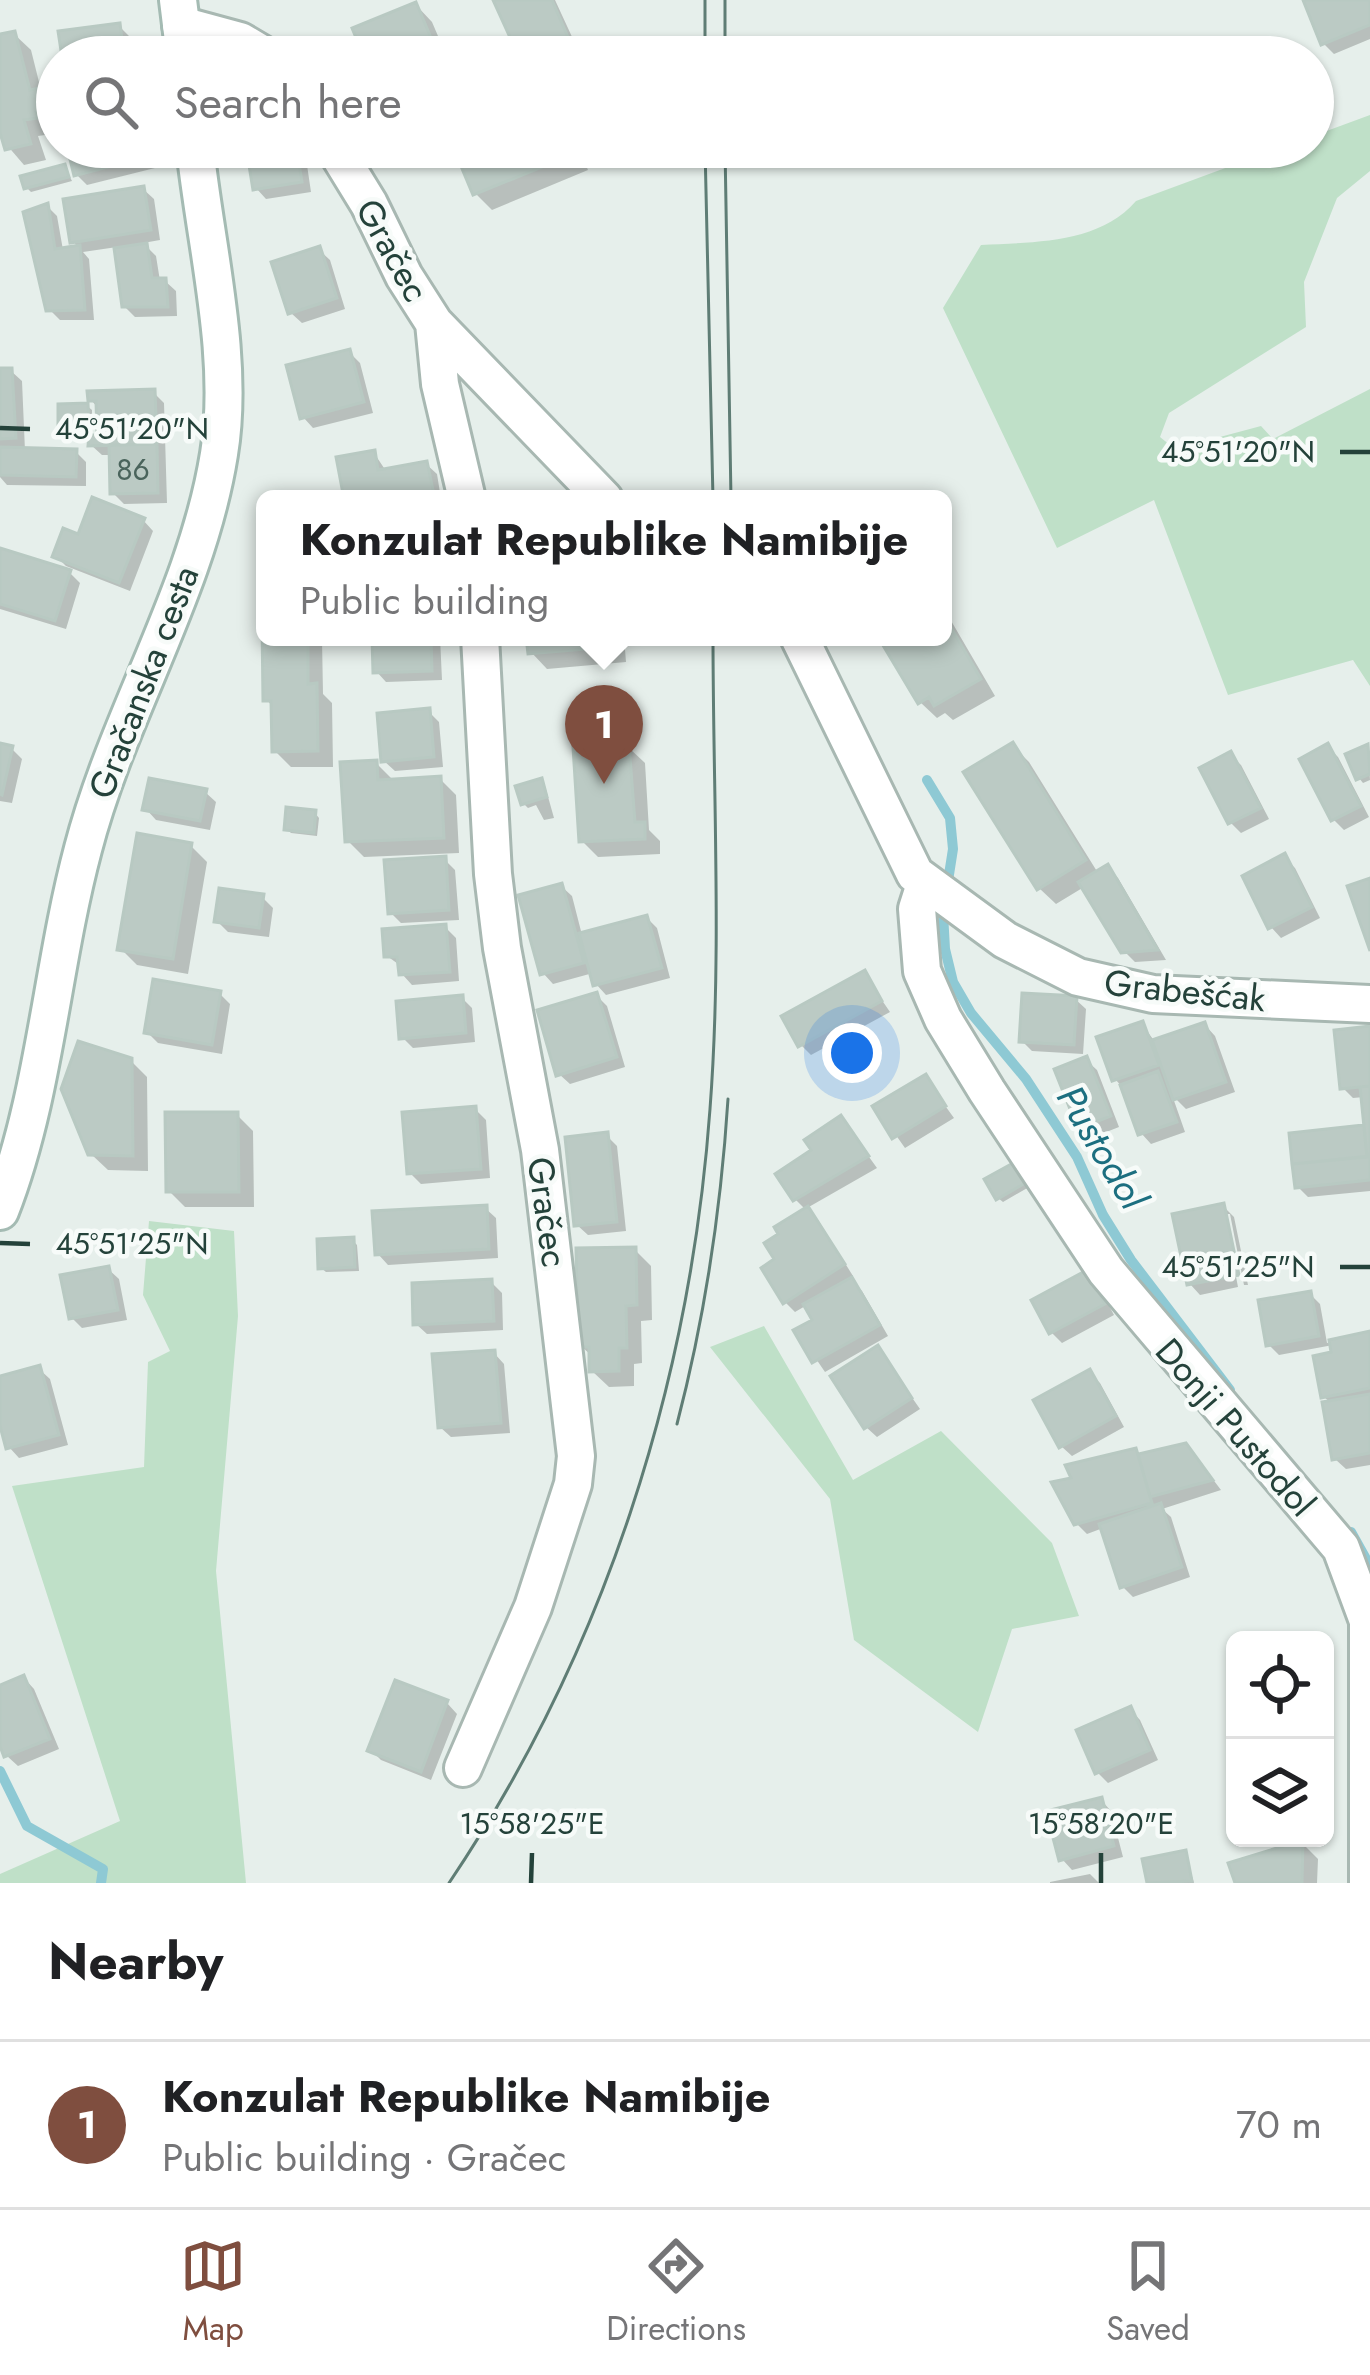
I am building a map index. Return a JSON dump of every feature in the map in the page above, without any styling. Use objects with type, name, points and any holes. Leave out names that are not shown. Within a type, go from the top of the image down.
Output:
[{"type":"street","points":[[181,28],[217,36]]},
{"type":"street","name":"Gračanska cesta","points":[[0,1211],[38,1079],[57,955],[88,827],[193,554],[220,453],[219,344],[198,168]]},
{"type":"street","name":"Gračec","points":[[347,168],[434,323],[440,384],[465,490]]},
{"type":"street","points":[[434,323],[595,490]]},
{"type":"street","name":"Gračec","points":[[463,1768],[533,1607],[573,1484],[577,1456],[540,1150],[495,892],[481,646]]},
{"type":"street","name":"Grabešćak","points":[[802,647],[909,864],[942,896],[1042,960],[1117,988],[1202,999],[1370,1004]]},
{"type":"street","name":"Donji Pustodol","points":[[942,896],[918,895],[916,909],[922,971],[943,1019],[1106,1271],[1340,1548],[1362,1598],[1369,1636],[1368,1883]]},
{"type":"green space","points":[[1370,115],[1370,171],[1337,198],[1304,282],[1306,327],[1169,413],[1160,437],[1175,449],[1261,426],[1273,439],[1370,389],[1370,686],[1353,660],[1228,695],[1154,500],[1057,548],[943,308],[981,245],[1085,233],[1104,226],[1136,201],[1225,168],[1334,168],[1334,128]]},
{"type":"green space","points":[[149,1221],[234,1231],[238,1316],[216,1571],[246,1883],[0,1883],[0,1874],[120,1821],[12,1486],[144,1467],[148,1362],[170,1351],[143,1295]]},
{"type":"green space","points":[[764,1326],[853,1480],[941,1431],[1052,1543],[1079,1616],[1012,1629],[978,1732],[854,1640],[830,1499],[710,1347]]},
{"type":"building","points":[[493,0],[552,0],[567,36],[509,36]]},
{"type":"building","points":[[1303,0],[1370,0],[1370,25],[1334,40],[1334,36],[1317,36]]},
{"type":"building","points":[[416,2],[430,36],[355,36],[352,28]]},
{"type":"building","points":[[120,23],[122,36],[59,36],[58,31]]},
{"type":"building","points":[[15,31],[30,90],[36,89],[36,118],[24,120],[31,144],[5,150],[0,133],[0,34]]},
{"type":"building","points":[[66,168],[69,177],[24,189],[20,176]]},
{"type":"building","points":[[72,168],[104,168],[74,176]]},
{"type":"building","points":[[249,168],[300,168],[302,182],[253,190]]},
{"type":"building","points":[[462,168],[540,168],[473,195]]},
{"type":"building","points":[[144,186],[151,230],[70,243],[63,199]]},
{"type":"building","points":[[48,203],[55,249],[80,245],[85,310],[46,311],[23,212]]},
{"type":"building","points":[[147,243],[152,278],[166,278],[168,307],[122,307],[114,248]]},
{"type":"building","points":[[320,246],[337,298],[288,314],[271,262]]},
{"type":"building","points":[[350,349],[364,402],[300,419],[286,365]]},
{"type":"building","points":[[0,368],[12,368],[16,438],[0,439]]},
{"type":"building","points":[[155,389],[157,444],[88,446],[89,435],[97,435],[96,401],[88,401],[87,391]]},
{"type":"building","points":[[88,403],[89,427],[58,428],[58,404]]},
{"type":"building","points":[[157,444],[158,493],[110,494],[109,445]]},
{"type":"building","points":[[0,447],[77,449],[76,477],[0,475]]},
{"type":"building","points":[[375,450],[378,470],[427,461],[433,490],[342,490],[336,457]]},
{"type":"building","points":[[92,497],[145,518],[119,583],[52,557],[63,528],[78,534]]},
{"type":"building","points":[[0,548],[71,570],[55,621],[0,604]]},
{"type":"building","points":[[952,629],[981,679],[934,706],[929,697],[918,704],[883,646],[952,646]]},
{"type":"building","points":[[262,646],[308,646],[308,684],[317,683],[318,751],[272,752],[271,701],[263,701]]},
{"type":"building","points":[[372,646],[431,646],[432,671],[373,673]]},
{"type":"building","points":[[527,646],[611,647],[528,654]]},
{"type":"building","points":[[430,708],[434,757],[381,762],[377,713]]},
{"type":"building","points":[[1013,742],[1086,860],[1037,890],[963,772]]},
{"type":"building","points":[[0,743],[13,746],[2,795],[0,794]]},
{"type":"building","points":[[1328,743],[1361,806],[1331,821],[1299,759]]},
{"type":"building","points":[[629,744],[635,822],[645,822],[645,839],[579,842],[573,747]]},
{"type":"building","points":[[1368,744],[1370,774],[1356,780],[1345,754]]},
{"type":"building","points":[[1231,751],[1261,808],[1228,824],[1199,768]]},
{"type":"building","points":[[377,760],[378,780],[441,776],[444,838],[345,842],[340,762]]},
{"type":"building","points":[[149,778],[207,789],[200,821],[142,810]]},
{"type":"building","points":[[542,778],[547,797],[521,805],[515,786]]},
{"type":"building","points":[[286,807],[316,810],[314,833],[284,830]]},
{"type":"building","points":[[137,833],[192,843],[173,959],[117,950]]},
{"type":"building","points":[[1285,853],[1312,907],[1268,929],[1242,876]]},
{"type":"building","points":[[446,856],[449,910],[388,914],[384,860]]},
{"type":"building","points":[[1108,864],[1158,950],[1121,953],[1078,882]]},
{"type":"building","points":[[1370,878],[1370,951],[1347,886]]},
{"type":"building","points":[[562,883],[584,963],[540,975],[518,895]]},
{"type":"building","points":[[219,888],[264,894],[259,928],[214,922]]},
{"type":"building","points":[[647,915],[662,968],[593,986],[579,933]]},
{"type":"building","points":[[446,924],[450,972],[399,975],[397,957],[384,957],[382,929]]},
{"type":"building","points":[[865,970],[882,1001],[798,1047],[781,1016]]},
{"type":"building","points":[[153,979],[221,991],[212,1045],[144,1033]]},
{"type":"building","points":[[597,992],[617,1057],[556,1076],[537,1010]]},
{"type":"building","points":[[1022,993],[1077,996],[1074,1045],[1019,1042]]},
{"type":"building","points":[[463,995],[466,1033],[399,1039],[396,1001]]},
{"type":"building","points":[[1143,1021],[1159,1065],[1112,1081],[1096,1037]]},
{"type":"building","points":[[1205,1022],[1226,1082],[1173,1100],[1152,1040]]},
{"type":"building","points":[[1370,1026],[1370,1086],[1340,1089],[1334,1030]]},
{"type":"building","points":[[78,1041],[132,1058],[133,1156],[88,1155],[61,1089]]},
{"type":"building","points":[[1087,1056],[1111,1116],[1078,1129],[1054,1069]]},
{"type":"building","points":[[1158,1071],[1177,1122],[1138,1135],[1120,1085]]},
{"type":"building","points":[[926,1074],[946,1106],[892,1139],[872,1106]]},
{"type":"building","points":[[1370,1086],[1370,1156],[1367,1157],[1360,1087]]},
{"type":"building","points":[[476,1106],[481,1169],[407,1174],[402,1112]]},
{"type":"building","points":[[165,1112],[238,1112],[239,1192],[166,1192]]},
{"type":"building","points":[[841,1115],[869,1156],[793,1201],[775,1174],[811,1150],[804,1140]]},
{"type":"building","points":[[1364,1125],[1367,1157],[1292,1164],[1289,1133]]},
{"type":"building","points":[[608,1132],[617,1222],[574,1226],[565,1137]]},
{"type":"building","points":[[1370,1156],[1370,1180],[1295,1188],[1292,1164]]},
{"type":"building","points":[[1015,1162],[1027,1182],[996,1200],[984,1179]]},
{"type":"building","points":[[1224,1203],[1239,1275],[1187,1285],[1172,1214]]},
{"type":"building","points":[[487,1205],[489,1249],[375,1255],[372,1211]]},
{"type":"building","points":[[808,1206],[845,1264],[783,1304],[761,1268],[774,1259],[764,1243],[778,1234],[774,1227]]},
{"type":"building","points":[[354,1237],[355,1267],[318,1269],[317,1239]]},
{"type":"building","points":[[636,1247],[637,1305],[626,1306],[627,1348],[619,1348],[619,1371],[589,1372],[589,1347],[578,1347],[576,1248]]},
{"type":"building","points":[[109,1266],[118,1310],[69,1319],[60,1275]]},
{"type":"building","points":[[1087,1270],[1105,1304],[1049,1334],[1031,1300]]},
{"type":"building","points":[[852,1277],[880,1325],[812,1363],[793,1330],[812,1320],[803,1304]]},
{"type":"building","points":[[492,1279],[494,1321],[413,1325],[412,1283]]},
{"type":"building","points":[[1311,1291],[1319,1336],[1266,1346],[1258,1300]]},
{"type":"building","points":[[1370,1331],[1370,1388],[1321,1398],[1313,1356],[1331,1352],[1329,1340]]},
{"type":"building","points":[[878,1345],[912,1398],[864,1429],[830,1376]]},
{"type":"building","points":[[495,1350],[501,1423],[438,1428],[432,1354]]},
{"type":"building","points":[[40,1365],[59,1435],[6,1449],[0,1426],[0,1376]]},
{"type":"building","points":[[1090,1369],[1116,1416],[1059,1448],[1033,1400]]},
{"type":"building","points":[[1370,1394],[1370,1453],[1332,1460],[1322,1402]]},
{"type":"building","points":[[1186,1443],[1213,1480],[1150,1497],[1138,1454]]},
{"type":"building","points":[[1136,1448],[1152,1503],[1074,1525],[1051,1482],[1071,1478],[1065,1465]]},
{"type":"building","points":[[1161,1503],[1182,1567],[1120,1588],[1099,1524]]},
{"type":"building","points":[[24,1675],[50,1739],[4,1757],[0,1685]]},
{"type":"building","points":[[395,1680],[448,1700],[421,1772],[367,1751]]},
{"type":"building","points":[[1131,1706],[1150,1750],[1095,1774],[1076,1730]]},
{"type":"building","points":[[1102,1797],[1114,1846],[1059,1861],[1046,1811]]},
{"type":"building","points":[[1280,1847],[1303,1847],[1302,1883],[1235,1883],[1228,1863]]},
{"type":"building","points":[[1186,1850],[1192,1881],[1147,1883],[1142,1859]]},
{"type":"waterway","name":"Pustodol","points":[[927,780],[950,818],[953,849],[943,913],[953,982],[1077,1157],[1103,1215],[1131,1260],[1230,1390]]},
{"type":"waterway","name":"Pustodol","points":[[1351,1532],[1370,1566]]},
{"type":"waterway","name":"Gračec","points":[[0,1771],[27,1826],[103,1869],[101,1883]]},
{"type":"tram line","points":[[705,0],[705,36]]},
{"type":"tram line","points":[[725,0],[725,36]]},
{"type":"tram line","points":[[705,168],[713,490]]},
{"type":"tram line","points":[[725,168],[731,490]]},
{"type":"tram line","points":[[449,1883],[504,1795],[594,1610],[630,1513],[683,1314],[699,1212],[714,1050],[713,646]]},
{"type":"tram line","points":[[677,1424],[710,1263],[728,1099]]},
{"type":"place","name":"Konzulat Republike Namibije","points":[[604,784]]}]
